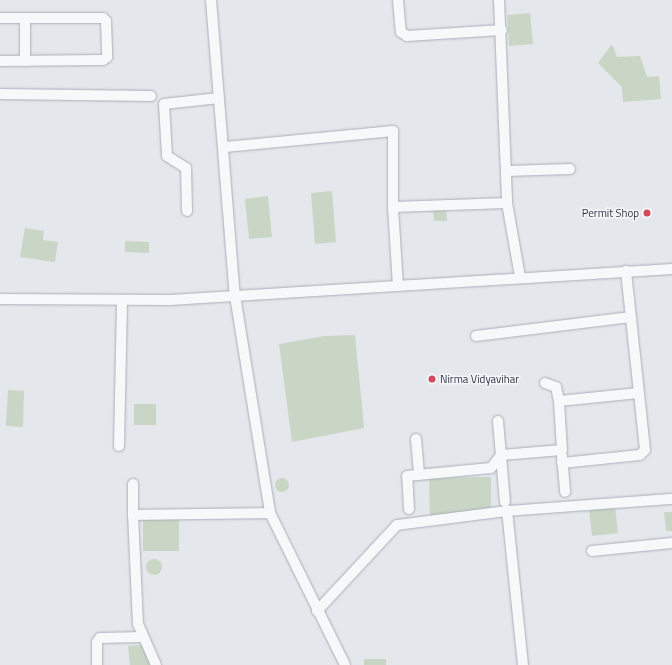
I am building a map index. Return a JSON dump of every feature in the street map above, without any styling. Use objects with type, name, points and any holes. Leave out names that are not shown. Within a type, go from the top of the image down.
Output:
[{"type":"street","points":[[211,0],[219,98],[225,147],[235,296],[270,513],[317,611],[345,665]]},
{"type":"street","points":[[398,0],[401,32],[407,36],[502,30]]},
{"type":"street","points":[[499,0],[502,30],[507,202],[520,277]]},
{"type":"street","points":[[0,18],[103,18],[106,21],[107,57],[0,61]]},
{"type":"street","points":[[25,18],[25,61]]},
{"type":"street","points":[[0,94],[151,96]]},
{"type":"street","points":[[187,210],[186,168],[167,156],[164,104],[219,98]]},
{"type":"street","points":[[225,147],[393,131],[393,207],[398,286]]},
{"type":"street","points":[[507,171],[570,169]]},
{"type":"street","points":[[393,207],[507,202]]},
{"type":"street","points":[[0,299],[122,300],[235,296],[520,277],[672,269]]},
{"type":"street","points":[[562,463],[640,456],[645,450],[626,271]]},
{"type":"street","points":[[119,446],[122,300]]},
{"type":"street","points":[[476,336],[631,317]]},
{"type":"street","points":[[545,383],[556,386],[559,401],[565,492]]},
{"type":"street","points":[[559,401],[639,392]]},
{"type":"street","points":[[498,421],[523,665]]},
{"type":"street","points":[[416,439],[419,475]]},
{"type":"street","points":[[409,509],[407,476],[491,468],[501,455],[562,450]]},
{"type":"street","points":[[133,484],[134,584],[142,637],[156,665]]},
{"type":"street","points":[[317,611],[398,525],[506,507],[672,499]]},
{"type":"street","points":[[133,515],[270,513]]},
{"type":"street","points":[[592,551],[672,544]]},
{"type":"street","points":[[96,665],[97,642],[100,638],[142,637]]},
{"type":"green space","points":[[530,13],[533,44],[509,46],[507,15]]},
{"type":"green space","points":[[612,44],[617,57],[640,56],[647,77],[659,76],[661,99],[623,102],[622,87],[598,63]]},
{"type":"green space","points":[[332,191],[336,242],[315,244],[311,193]]},
{"type":"green space","points":[[268,196],[272,237],[249,239],[245,199]]},
{"type":"green space","points":[[433,208],[446,208],[447,221],[434,221]]},
{"type":"green space","points":[[25,228],[44,231],[43,240],[58,242],[55,262],[20,257]]},
{"type":"green space","points":[[125,241],[149,242],[149,253],[125,252]]},
{"type":"green space","points":[[355,335],[364,428],[292,442],[279,344],[324,336]]},
{"type":"green space","points":[[8,390],[24,391],[23,427],[6,426]]},
{"type":"green space","points":[[134,404],[156,404],[156,425],[134,425]]},
{"type":"green space","points":[[491,477],[491,514],[430,515],[429,478]]},
{"type":"green space","points":[[279,478],[285,478],[289,482],[289,488],[285,492],[279,492],[275,488],[275,482]]},
{"type":"green space","points":[[615,506],[618,533],[592,536],[589,509]]},
{"type":"green space","points":[[664,512],[672,512],[672,531],[666,531]]},
{"type":"green space","points":[[143,520],[179,520],[179,551],[143,551]]},
{"type":"green space","points":[[154,559],[161,564],[162,567],[157,574],[154,575],[147,570],[146,567],[151,560]]},
{"type":"green space","points":[[143,645],[150,665],[130,665],[128,646]]},
{"type":"green space","points":[[364,659],[386,659],[386,665],[364,665]]},
{"type":"place","name":"Permit Shop","points":[[647,213]]},
{"type":"place","name":"Nirma Vidyavihar","points":[[432,379]]}]
